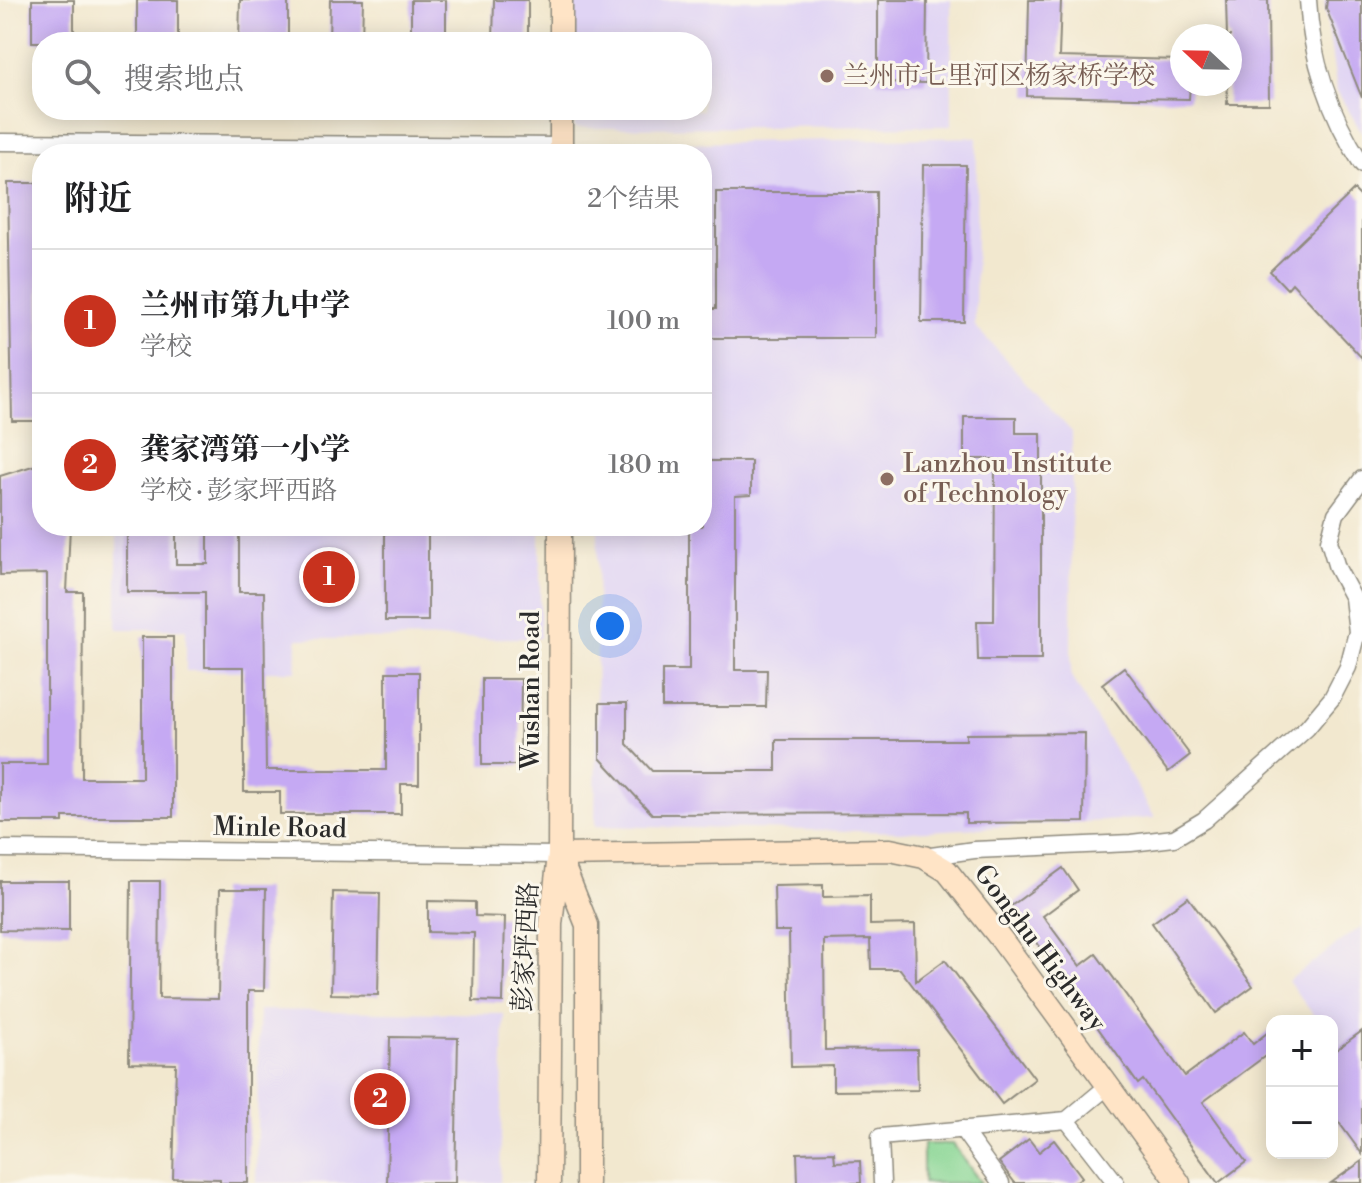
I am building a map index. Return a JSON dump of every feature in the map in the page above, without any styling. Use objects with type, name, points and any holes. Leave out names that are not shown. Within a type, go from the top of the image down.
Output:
[{"type":"main road","points":[[561,0],[561,32]]},
{"type":"main road","points":[[561,120],[561,144]]},
{"type":"main road","name":"Wushan Road","points":[[559,855],[560,536]]},
{"type":"main road","name":"Gonghu Highway","points":[[559,855],[890,850],[924,857],[947,871],[1001,939],[1179,1183]]},
{"type":"main road","name":"彭家坪西路","points":[[549,1183],[551,924],[559,855]]},
{"type":"main road","name":"彭家坪西路","points":[[559,855],[587,925],[587,1183]]},
{"type":"street","points":[[1308,0],[1309,24],[1324,87],[1346,139],[1362,164]]},
{"type":"street","points":[[0,142],[140,144]]},
{"type":"street","points":[[924,857],[974,850],[1131,843],[1174,838],[1204,820],[1307,728],[1332,698],[1348,667],[1357,632],[1353,598],[1337,568],[1329,541],[1336,514],[1362,479]]},
{"type":"street","name":"Minle Road","points":[[0,849],[559,855]]},
{"type":"street","points":[[882,1183],[880,1137],[1067,1120],[1108,1086]]},
{"type":"street","points":[[1067,1120],[1116,1183]]},
{"type":"street","points":[[962,1129],[1001,1183]]},
{"type":"shaded area","name":"兰州市七里河区杨家桥学校","points":[[574,0],[951,0],[952,126],[575,128],[575,120],[712,120],[712,32],[575,32]]},
{"type":"shaded area","points":[[1324,0],[1362,0],[1362,133],[1337,91]]},
{"type":"shaded area","name":"Lanzhou Institute of Technology","points":[[977,137],[975,326],[1072,432],[1071,676],[1155,818],[909,832],[595,826],[598,536],[712,536],[712,144],[649,144]]},
{"type":"shaded area","points":[[117,536],[540,536],[540,638],[297,639],[296,671],[186,671],[186,629],[117,629]]},
{"type":"shaded area","points":[[1362,926],[1362,1081],[1338,1048],[1338,1015],[1314,1015],[1288,981]]},
{"type":"shaded area","points":[[259,1010],[504,1014],[500,1183],[256,1183]]},
{"type":"green space","points":[[923,1144],[953,1144],[981,1183],[923,1183]]},
{"type":"building","points":[[32,0],[74,0],[74,32],[32,32]]},
{"type":"building","points":[[137,0],[178,0],[178,32],[137,32]]},
{"type":"building","points":[[240,0],[288,0],[288,32],[239,32]]},
{"type":"building","points":[[330,0],[363,0],[362,32],[329,32]]},
{"type":"building","points":[[411,0],[446,0],[446,32],[411,32]]},
{"type":"building","points":[[494,0],[528,0],[528,32],[493,32]]},
{"type":"building","points":[[878,0],[927,0],[926,83],[878,82]]},
{"type":"building","points":[[1029,0],[1061,0],[1059,57],[1170,60],[1170,96],[1189,96],[1189,99],[1027,96]]},
{"type":"building","points":[[1226,0],[1268,0],[1269,104],[1227,104],[1227,96],[1242,96],[1242,24],[1227,24]]},
{"type":"building","points":[[1327,0],[1362,0],[1362,98],[1326,8]]},
{"type":"building","points":[[923,165],[966,165],[964,322],[921,322]]},
{"type":"building","points":[[8,183],[32,183],[32,421],[12,421]]},
{"type":"building","points":[[1354,190],[1362,198],[1362,358],[1292,283],[1287,289],[1270,271]]},
{"type":"building","points":[[716,192],[876,192],[876,338],[712,338],[712,309],[716,309]]},
{"type":"building","points":[[964,417],[1016,417],[1016,433],[1041,433],[1041,660],[978,660],[977,621],[994,621],[995,459],[964,459]]},
{"type":"building","points":[[712,461],[751,461],[751,495],[735,496],[735,670],[767,670],[766,707],[662,707],[662,670],[689,670],[689,536],[712,536]]},
{"type":"building","points":[[32,466],[32,536],[70,536],[67,592],[83,592],[82,778],[142,778],[142,637],[173,637],[173,817],[63,817],[63,822],[0,822],[0,764],[47,764],[47,574],[0,575],[0,476]]},
{"type":"building","points":[[127,536],[176,536],[176,564],[208,564],[208,536],[239,536],[239,592],[264,592],[266,770],[386,770],[386,672],[419,672],[419,784],[401,784],[401,814],[280,814],[280,792],[244,792],[244,667],[205,667],[205,592],[127,592]]},
{"type":"building","points":[[385,536],[428,536],[428,621],[385,621]]},
{"type":"building","points":[[1124,667],[1190,755],[1168,772],[1102,684]]},
{"type":"building","points":[[482,679],[521,679],[520,765],[482,765]]},
{"type":"building","points":[[600,703],[627,703],[627,744],[652,771],[776,771],[776,740],[966,740],[966,734],[1085,733],[1084,822],[966,823],[966,813],[652,814],[600,758]]},
{"type":"building","points":[[1063,868],[1078,890],[1043,916],[1080,966],[1096,954],[1185,1076],[1244,1032],[1253,1044],[1266,1034],[1266,1055],[1203,1102],[1246,1162],[1218,1183],[1143,1080],[1138,1084],[1011,906]]},
{"type":"building","points":[[0,881],[69,881],[69,931],[0,930]]},
{"type":"building","points":[[131,881],[160,881],[159,998],[218,999],[220,889],[266,889],[264,991],[248,991],[248,1183],[173,1178],[176,1064],[129,1063]]},
{"type":"building","points":[[823,885],[823,897],[870,896],[870,925],[915,924],[916,981],[945,960],[1035,1079],[1002,1104],[900,969],[871,969],[870,939],[824,940],[825,1050],[917,1049],[918,1090],[833,1091],[833,1066],[791,1067],[789,931],[775,931],[774,886]]},
{"type":"building","points":[[333,892],[380,893],[378,995],[331,994]]},
{"type":"building","points":[[1188,897],[1253,986],[1216,1013],[1152,923]]},
{"type":"building","points":[[428,901],[475,902],[475,916],[505,917],[503,1002],[473,1001],[474,933],[428,932]]},
{"type":"building","points":[[1362,1031],[1362,1154],[1338,1121],[1338,1049]]},
{"type":"building","points":[[390,1037],[458,1038],[455,1183],[387,1183]]},
{"type":"building","points":[[1029,1139],[1039,1152],[1054,1140],[1082,1177],[1074,1183],[1015,1183],[999,1162]]},
{"type":"building","points":[[834,1152],[835,1162],[860,1161],[861,1183],[798,1183],[797,1153]]},
{"type":"building","points":[[1362,1161],[1362,1183],[1331,1183]]},
{"type":"place","name":"兰州市七里河区杨家桥学校","points":[[827,76]]},
{"type":"place","name":"Lanzhou Institute of Technology","points":[[887,479]]},
{"type":"place","name":"兰州市第九中学","points":[[329,577]]},
{"type":"place","name":"龚家湾第一小学","points":[[380,1099]]}]
